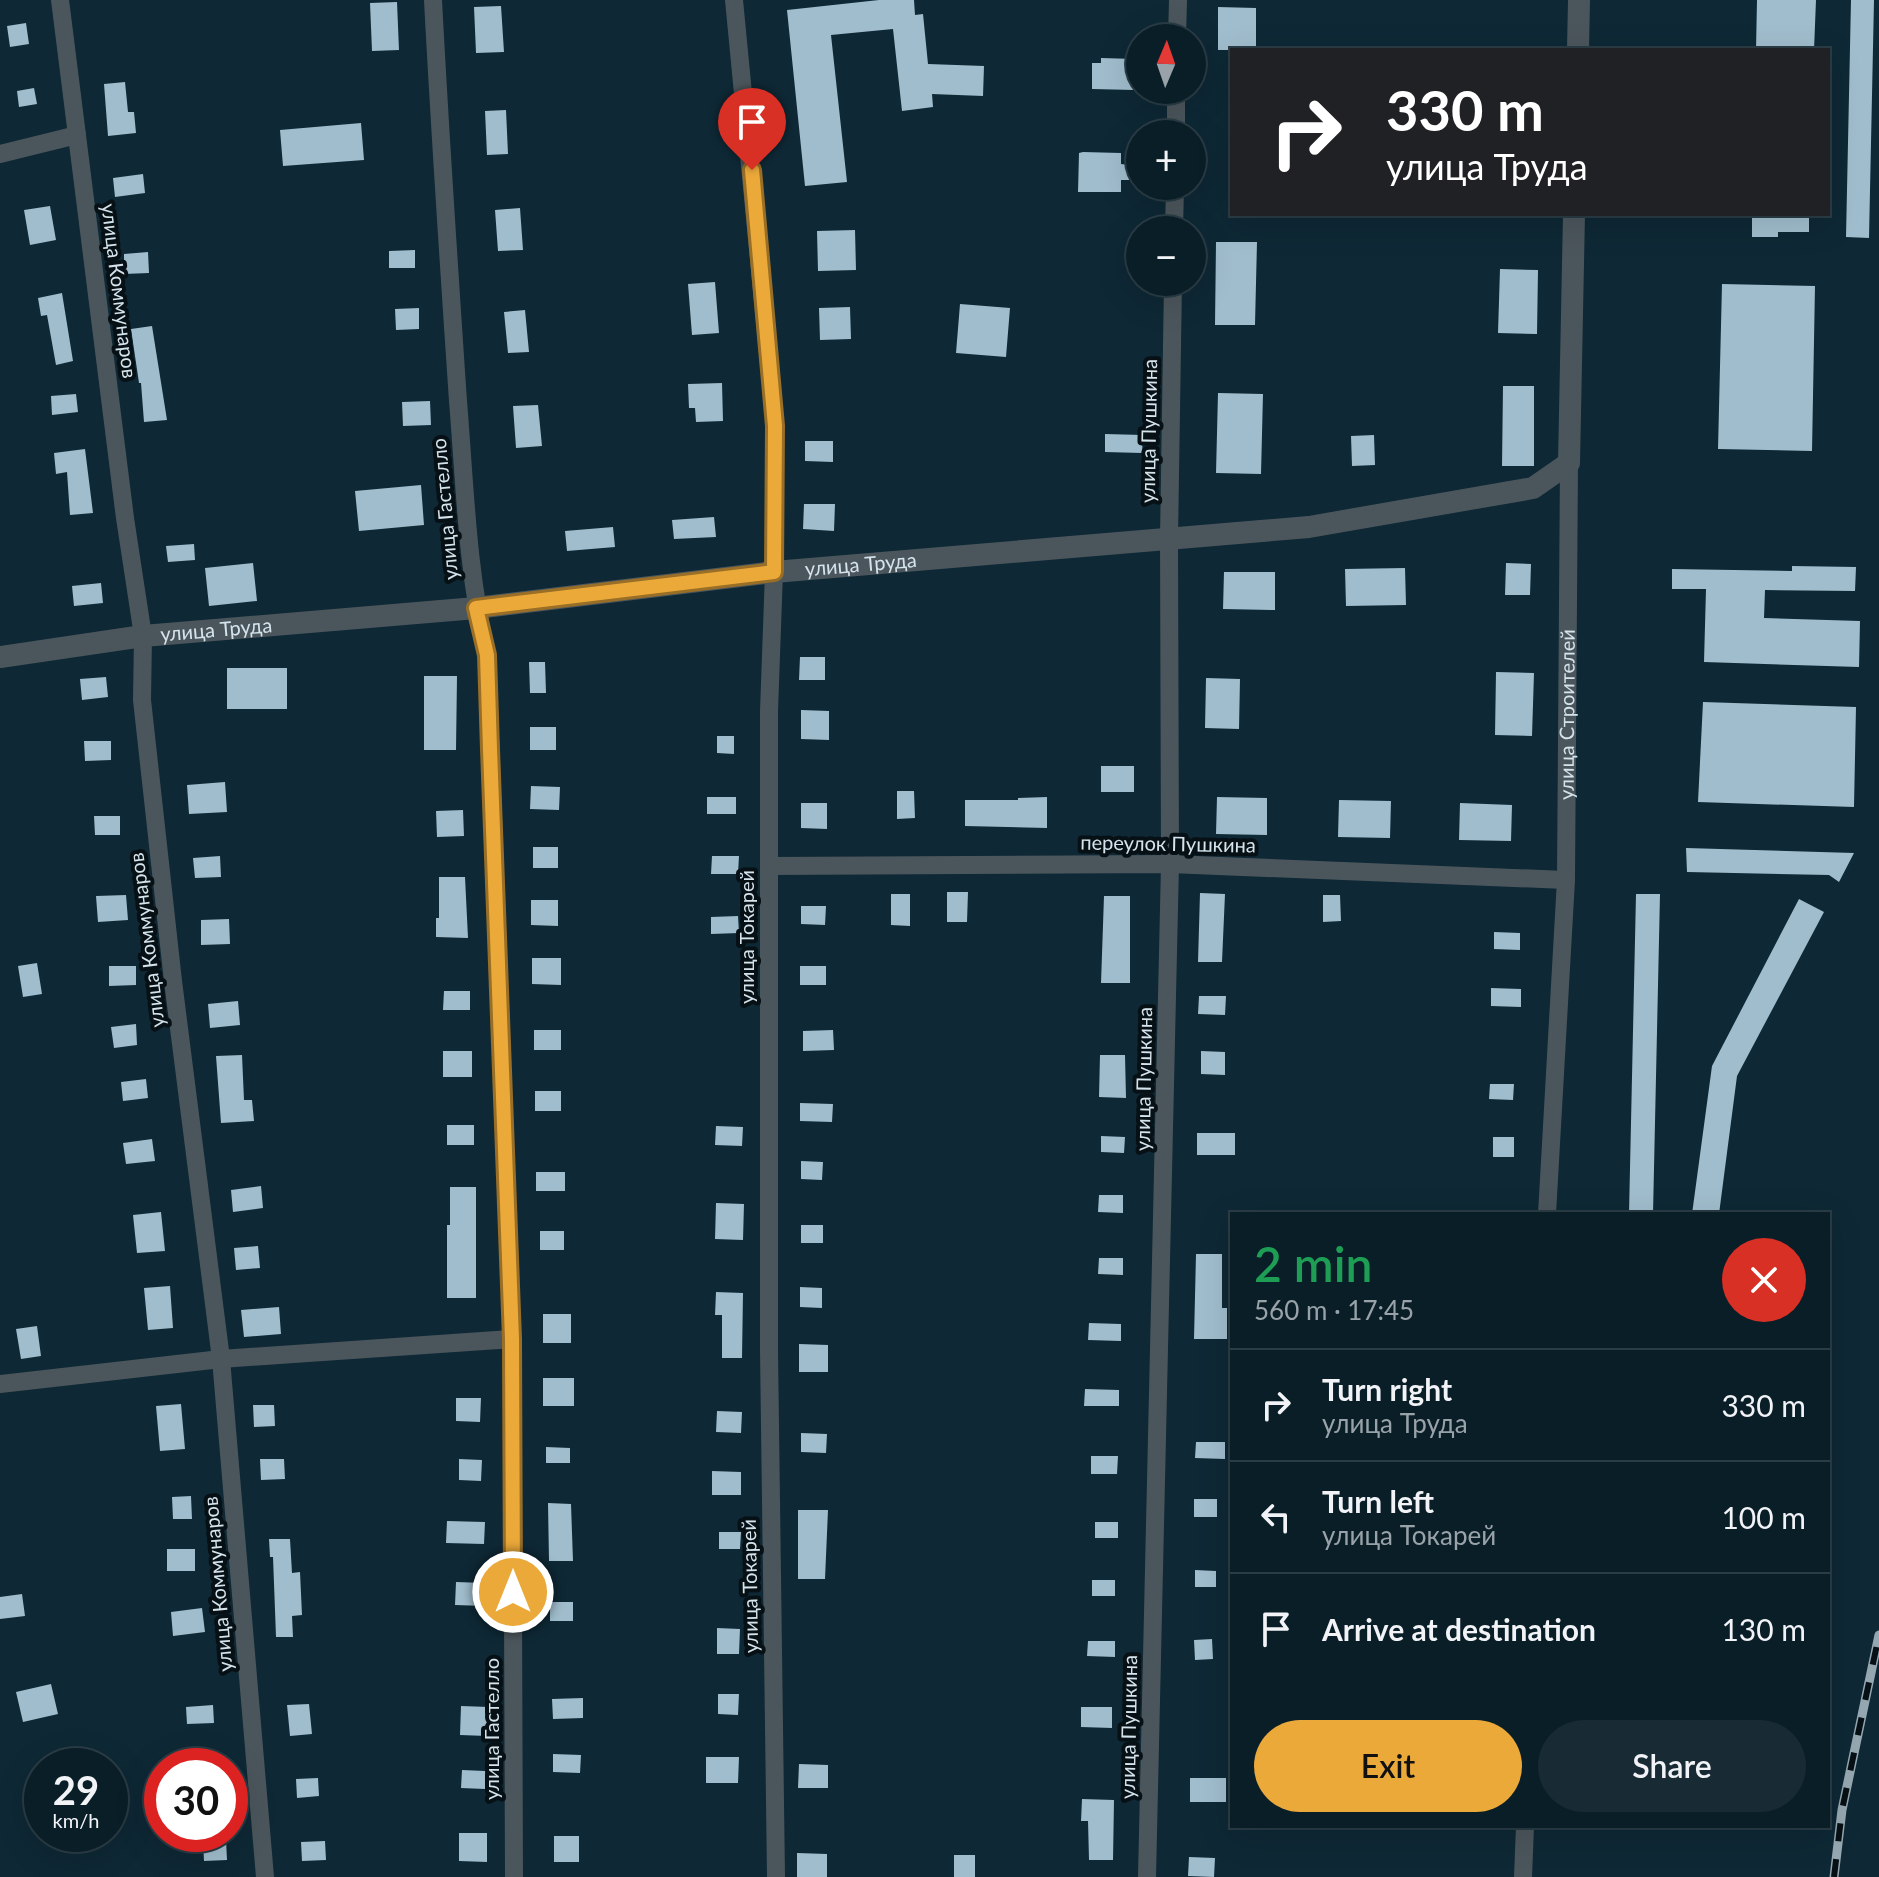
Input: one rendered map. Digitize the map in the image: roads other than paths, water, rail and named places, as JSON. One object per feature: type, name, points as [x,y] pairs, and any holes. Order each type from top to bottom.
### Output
[{"type":"street","name":"улица Коммунаров","points":[[60,0],[123,503],[143,636],[142,700],[173,981],[221,1359],[265,1877]]},
{"type":"street","name":"улица Гастелло","points":[[433,0],[448,256],[476,608],[487,655],[512,1339],[514,1877]]},
{"type":"street","name":"улица Токарей","points":[[734,0],[775,426],[769,711],[769,1351],[776,1877]]},
{"type":"street","points":[[1177,24],[1178,0]]},
{"type":"street","points":[[1578,48],[1579,0]]},
{"type":"street","points":[[0,154],[77,135]]},
{"type":"street","name":"улица Строителей","points":[[1547,1212],[1566,880],[1574,216]]},
{"type":"street","name":"улица Пушкина","points":[[1147,1877],[1170,864],[1169,539],[1173,296]]},
{"type":"street","name":"улица Труда","points":[[0,657],[143,636],[476,608],[774,572],[1309,527],[1533,488],[1569,463]]},
{"type":"street","name":"переулок Пушкина","points":[[769,866],[1170,864],[1566,880]]},
{"type":"street","points":[[0,1384],[221,1359],[512,1339]]},
{"type":"street","points":[[1523,1877],[1525,1828]]},
{"type":"railway","points":[[1834,1877],[1842,1810],[1879,1635]]}]
